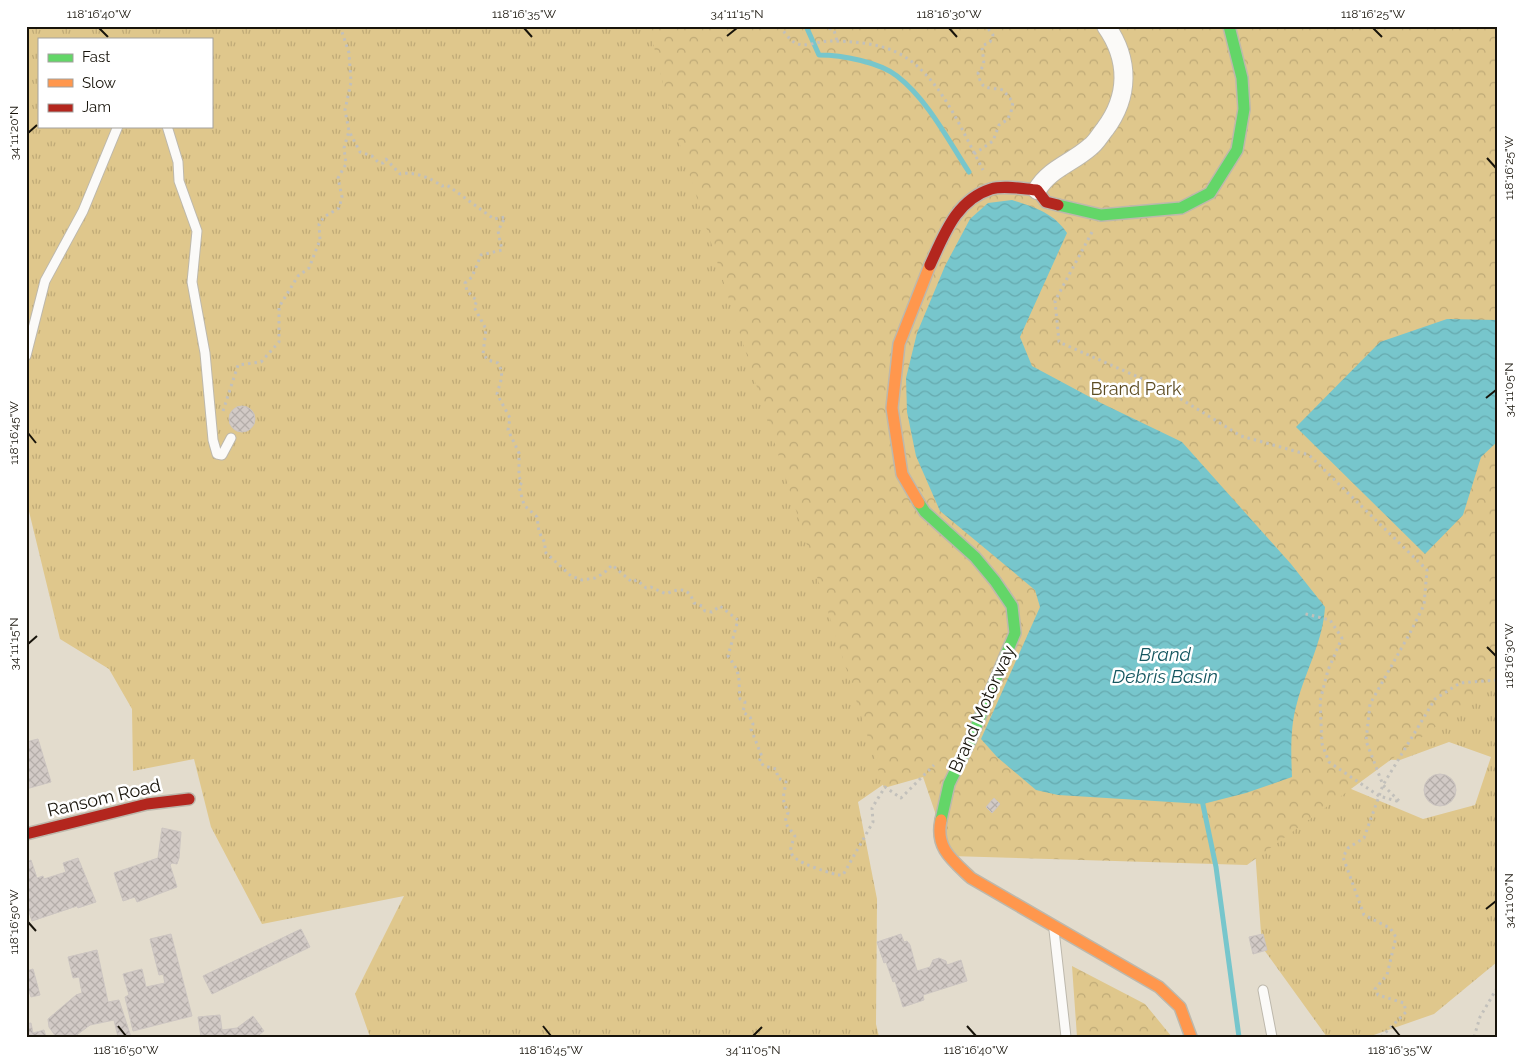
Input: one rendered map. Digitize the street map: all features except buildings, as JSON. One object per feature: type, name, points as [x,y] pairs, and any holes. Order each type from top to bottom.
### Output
[{"type":"street","points":[[1038,190],[1044,178],[1091,147],[1117,113],[1124,81],[1121,54],[1106,26]]},
{"type":"street","points":[[1038,190],[1046,202],[1101,215],[1181,208],[1210,194],[1237,150],[1244,109],[1242,78],[1229,26]]},
{"type":"street","points":[[992,188],[1038,190]]},
{"type":"street","name":"Brand Motorway","points":[[992,188],[976,196],[953,216],[925,277],[899,344],[892,408],[902,474],[925,512],[975,557],[995,581],[1012,606],[1015,633],[949,784],[938,835],[949,857],[971,878],[1054,928],[1159,987],[1180,1007],[1191,1037]]},
{"type":"street","name":"Ransom Road","points":[[26,834],[147,804],[189,799]]},
{"type":"lane","points":[[26,356],[45,281],[83,211],[117,128]]},
{"type":"lane","points":[[168,128],[178,162],[180,181],[197,231],[192,282],[205,353],[213,440],[218,454],[222,455],[225,452],[231,438]]},
{"type":"lane","points":[[1054,928],[1066,1037]]},
{"type":"lane","points":[[1263,990],[1272,1037]]},
{"type":"path","points":[[340,26],[349,53],[351,82],[345,110],[349,131],[360,152],[372,156],[379,163],[383,164],[386,159],[400,174],[408,172],[434,180],[442,186],[447,185],[494,219],[505,216],[498,231],[502,250],[482,255],[472,278],[465,283],[467,291],[477,301],[474,307],[486,330],[483,354],[488,360],[498,363],[502,370],[502,379],[497,394],[510,418],[508,430],[519,453],[519,477],[522,482],[519,487],[524,505],[537,517],[539,532],[545,543],[545,552],[571,576],[582,580],[604,573],[612,565],[632,582],[638,580],[646,588],[651,586],[666,594],[677,588],[686,590],[694,603],[702,606],[705,611],[712,612],[720,606],[736,617],[738,620],[728,656],[739,671],[738,693],[740,699],[745,702],[743,712],[750,717],[753,724],[751,729],[762,757],[759,761],[764,766],[776,769],[778,778],[786,782],[783,799],[788,813],[785,819],[786,825],[795,836],[790,849],[792,855],[800,863],[837,875],[843,875],[874,822],[872,808],[885,787],[902,798],[933,766],[945,761],[957,767]]},
{"type":"path","points":[[780,26],[795,43],[807,45],[828,41],[864,43],[896,52],[921,69],[949,105],[992,188]]},
{"type":"path","points":[[823,26],[834,30],[837,41]]},
{"type":"path","points":[[974,154],[993,141],[999,125],[1007,120],[1013,102],[1003,90],[984,88],[981,84],[978,73],[985,65],[986,59],[982,53],[982,46],[990,42],[993,35],[986,26]]},
{"type":"path","points":[[220,418],[238,365],[261,362],[279,342],[279,307],[298,276],[308,268],[320,240],[319,224],[324,218],[339,208],[342,197],[338,178],[346,164],[344,148],[349,131]]},
{"type":"path","points":[[1101,215],[1055,302],[1059,342],[1163,388],[1241,436],[1309,455],[1427,570],[1424,605],[1370,704],[1366,741],[1383,785],[1400,802],[1379,796],[1329,762],[1322,744],[1320,702],[1328,670],[1342,638],[1330,620],[1302,613]]},
{"type":"path","points":[[1381,1037],[1406,1012],[1404,1003],[1378,995],[1375,989],[1386,975],[1396,937],[1390,928],[1364,915],[1342,857],[1348,848],[1364,838],[1383,785],[1435,699],[1460,683],[1497,680]]},
{"type":"path","points":[[1474,1037],[1480,1017],[1497,988]]},
{"type":"green space","points":[[26,26],[1497,26],[1497,962],[1434,1014],[1368,1037],[1327,1037],[1262,947],[1253,822],[1332,781],[1423,819],[1475,805],[1491,757],[1449,742],[1400,760],[942,744],[858,802],[877,899],[876,1024],[879,1037],[370,1037],[355,994],[404,896],[262,924],[211,827],[194,759],[133,771],[132,709],[109,669],[60,639],[26,499]]},
{"type":"green space","name":"Brand Park","points":[[649,26],[1497,26],[1497,682],[1247,865],[950,856],[923,777],[884,788],[670,113]]},
{"type":"green space","points":[[1072,966],[1145,1004],[1172,1037],[1077,1037]]},
{"type":"water","name":"Brand Debris Basin","points":[[1012,200],[1036,208],[1050,216],[1067,233],[1020,337],[1032,366],[1101,403],[1182,442],[1291,564],[1325,607],[1318,644],[1301,691],[1293,721],[1292,777],[1246,793],[1203,804],[1058,795],[1036,790],[997,757],[981,739],[1040,607],[1035,590],[940,511],[916,456],[907,412],[906,378],[917,333],[945,266],[970,219],[988,203]]},
{"type":"water","points":[[1447,319],[1497,320],[1497,442],[1481,457],[1463,515],[1425,554],[1296,427],[1380,342]]},
{"type":"waterway","points":[[806,26],[819,55],[838,56],[870,63],[897,76],[928,108],[969,172]]},
{"type":"waterway","points":[[1202,800],[1216,867],[1239,1037]]},
{"type":"traffic: fast","points":[[1058,205],[1101,215],[1181,208],[1210,193],[1237,150],[1244,109],[1242,78],[1229,26]]},
{"type":"traffic: fast","points":[[919,503],[925,512],[975,557],[995,581],[1012,606],[1015,633],[970,741],[949,784],[941,820]]},
{"type":"traffic: slow","points":[[919,503],[902,474],[892,408],[899,344],[930,265]]},
{"type":"traffic: slow","points":[[941,820],[940,838],[943,846],[952,859],[971,878],[1159,987],[1180,1007],[1191,1037]]},
{"type":"traffic: jam","points":[[930,265],[953,220],[960,210],[979,194],[1001,187],[1037,190],[1046,202],[1058,205]]},
{"type":"traffic: jam","points":[[26,834],[147,804],[189,799]]}]
